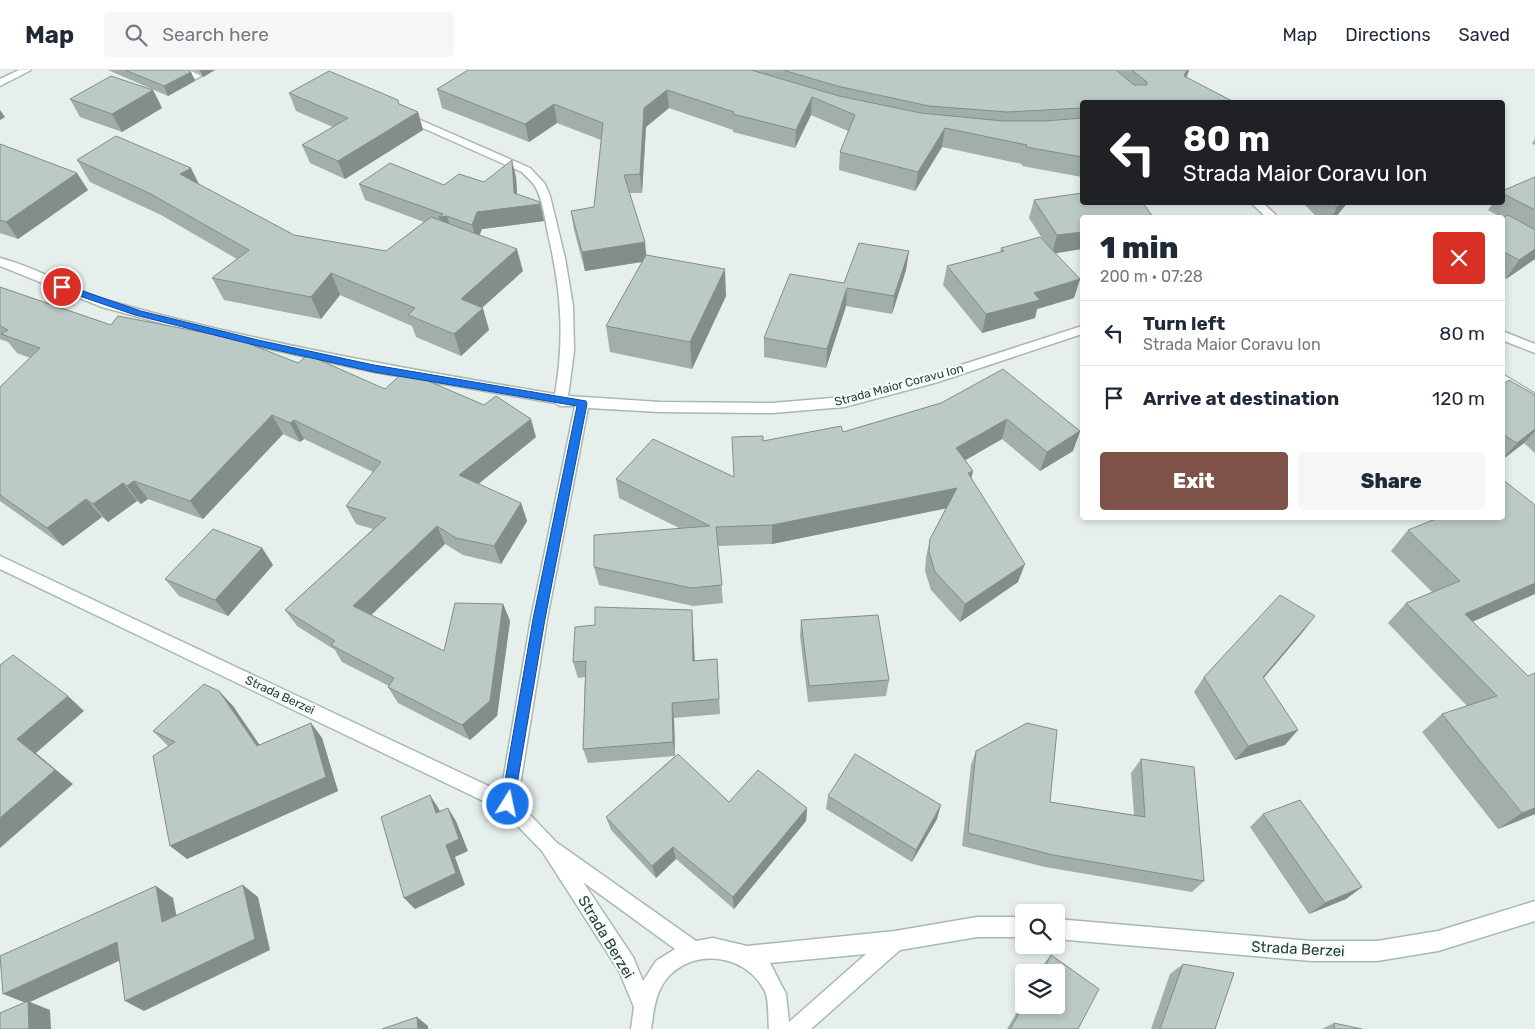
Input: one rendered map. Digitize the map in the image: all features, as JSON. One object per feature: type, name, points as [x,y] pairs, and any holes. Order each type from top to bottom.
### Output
[{"type":"street","points":[[0,83],[26,70]]},
{"type":"street","points":[[180,70],[196,76]]},
{"type":"street","points":[[409,118],[526,170],[540,184],[545,196],[562,276],[568,319],[568,357],[560,401]]},
{"type":"street","points":[[1259,205],[1270,215]]},
{"type":"street","name":"Strada Maior Coravu Ion","points":[[0,262],[106,304],[197,329],[374,368],[582,404],[772,408],[844,402],[933,379],[1080,331]]},
{"type":"street","points":[[1505,336],[1535,349]]},
{"type":"street","points":[[1505,380],[1535,400]]},
{"type":"street","points":[[508,804],[539,619],[582,404]]},
{"type":"street","name":"Strada Berzei","points":[[0,562],[508,804],[548,845],[692,950]]},
{"type":"street","name":"Strada Berzei","points":[[548,845],[626,964],[644,1006]]},
{"type":"street","name":"Strada Berzei","points":[[1065,930],[1312,951],[1377,951],[1438,941],[1535,911]]},
{"type":"street","points":[[747,956],[895,941],[977,927],[1015,926]]},
{"type":"street","points":[[796,1029],[895,941]]},
{"type":"street","points":[[641,1029],[644,1006],[649,989],[663,969],[677,958],[692,950],[709,947],[721,947],[747,956],[762,969],[778,998],[779,1029]]},
{"type":"building","points":[[125,70],[188,70],[191,72],[164,86]]},
{"type":"building","points":[[468,70],[751,70],[839,96],[921,113],[1003,121],[1045,121],[1080,118],[1080,157],[1026,147],[1027,145],[945,128],[918,172],[840,152],[855,115],[812,97],[796,130],[733,114],[734,112],[667,90],[644,108],[640,174],[624,175],[645,242],[582,252],[571,211],[594,207],[603,123],[554,104],[525,124],[437,89]]},
{"type":"building","points":[[783,70],[1116,70],[1134,85],[1147,85],[1147,82],[1132,70],[1187,70],[1184,76],[1230,100],[1080,100],[1080,108],[1007,112],[929,106],[837,86]]},
{"type":"building","points":[[329,71],[398,100],[399,104],[418,112],[338,161],[302,145],[348,118],[289,93]]},
{"type":"building","points":[[111,76],[153,90],[112,114],[70,99]]},
{"type":"building","points":[[116,136],[191,168],[180,174],[294,235],[386,251],[431,217],[517,249],[461,299],[483,308],[454,334],[408,315],[415,308],[331,273],[311,297],[212,278],[249,250],[149,193],[77,160]]},
{"type":"building","points":[[0,144],[77,173],[6,222],[0,220]]},
{"type":"building","points":[[512,160],[514,193],[540,202],[540,204],[477,212],[472,225],[447,216],[439,217],[443,214],[359,184],[390,163],[444,185],[459,174],[484,182]]},
{"type":"building","points":[[1535,177],[1535,210],[1505,195],[1505,190]]},
{"type":"building","points":[[1080,193],[1080,205],[1144,205],[1152,215],[1080,215],[1080,232],[1057,235],[1034,200]]},
{"type":"building","points":[[1508,215],[1535,230],[1535,249],[1519,260],[1505,253],[1505,216]]},
{"type":"building","points":[[1040,237],[1080,279],[1034,293],[1040,300],[986,314],[947,266],[1004,251],[1001,248]]},
{"type":"building","points":[[859,243],[909,251],[894,296],[847,288],[827,349],[764,338],[790,274],[844,283]]},
{"type":"building","points":[[646,255],[725,269],[690,342],[606,326]]},
{"type":"building","points":[[0,287],[111,325],[118,316],[237,339],[298,363],[308,355],[385,389],[405,371],[484,405],[496,396],[531,419],[459,475],[521,503],[494,546],[456,538],[437,526],[353,606],[444,651],[455,603],[503,604],[490,701],[462,725],[388,687],[394,678],[331,645],[335,641],[285,610],[386,518],[346,506],[381,462],[294,420],[290,423],[272,415],[190,501],[134,481],[127,486],[123,483],[93,504],[86,499],[47,528],[0,495],[0,387],[40,348],[1,334],[8,330],[0,326]]},
{"type":"building","points":[[1003,369],[1080,431],[1047,452],[1007,419],[956,448],[973,471],[968,473],[1025,564],[965,604],[935,572],[929,552],[930,539],[957,488],[772,525],[716,527],[722,585],[691,588],[594,567],[594,535],[710,526],[616,479],[653,439],[734,477],[732,437],[763,436],[763,441],[841,426],[843,432],[941,403]]},
{"type":"building","points":[[1509,380],[1535,395],[1535,429],[1517,443],[1505,436],[1505,383]]},
{"type":"building","points":[[1505,481],[1535,505],[1535,583],[1465,614],[1528,676],[1535,673],[1535,808],[1522,813],[1442,714],[1497,696],[1406,603],[1460,581],[1408,530],[1433,520],[1505,520]]},
{"type":"building","points":[[213,529],[262,548],[215,600],[165,579]]},
{"type":"building","points":[[1280,595],[1315,616],[1263,677],[1298,730],[1248,746],[1204,677]]},
{"type":"building","points":[[595,607],[692,610],[693,661],[717,659],[719,699],[672,703],[673,742],[583,749],[586,661],[573,662],[575,627],[595,625]]},
{"type":"building","points":[[878,615],[889,680],[809,686],[801,620]]},
{"type":"building","points":[[13,655],[68,696],[17,739],[55,770],[0,818],[0,665]]},
{"type":"building","points":[[204,684],[219,691],[257,746],[311,723],[326,777],[170,846],[153,756],[175,742],[153,731]]},
{"type":"building","points":[[1027,723],[1057,730],[1050,802],[1145,817],[1141,759],[1194,767],[1204,881],[1053,855],[968,833],[976,751]]},
{"type":"building","points":[[678,754],[729,802],[758,770],[807,808],[733,897],[673,847],[652,866],[606,817]]},
{"type":"building","points":[[855,754],[941,805],[916,850],[828,796]]},
{"type":"building","points":[[430,795],[436,813],[448,808],[459,839],[446,845],[456,873],[404,898],[381,817]]},
{"type":"building","points":[[1300,800],[1362,887],[1325,903],[1263,814]]},
{"type":"building","points":[[243,885],[255,939],[125,1001],[117,942],[3,994],[0,956],[156,886],[162,922]]},
{"type":"building","points":[[1051,955],[1064,964],[1046,964]]},
{"type":"building","points":[[1183,964],[1234,973],[1215,1029],[1160,1029]]},
{"type":"building","points":[[1065,965],[1099,989],[1078,1029],[1010,1029],[1019,1014],[1065,1014]]},
{"type":"building","points":[[28,1001],[29,1029],[0,1029],[0,1013]]},
{"type":"building","points":[[417,1017],[418,1029],[382,1029]]},
{"type":"building","points":[[1334,1023],[1362,1029],[1335,1029]]},
{"type":"route","points":[[62,287],[106,304],[197,329],[258,343],[374,368],[582,404],[539,619],[508,804]]}]
